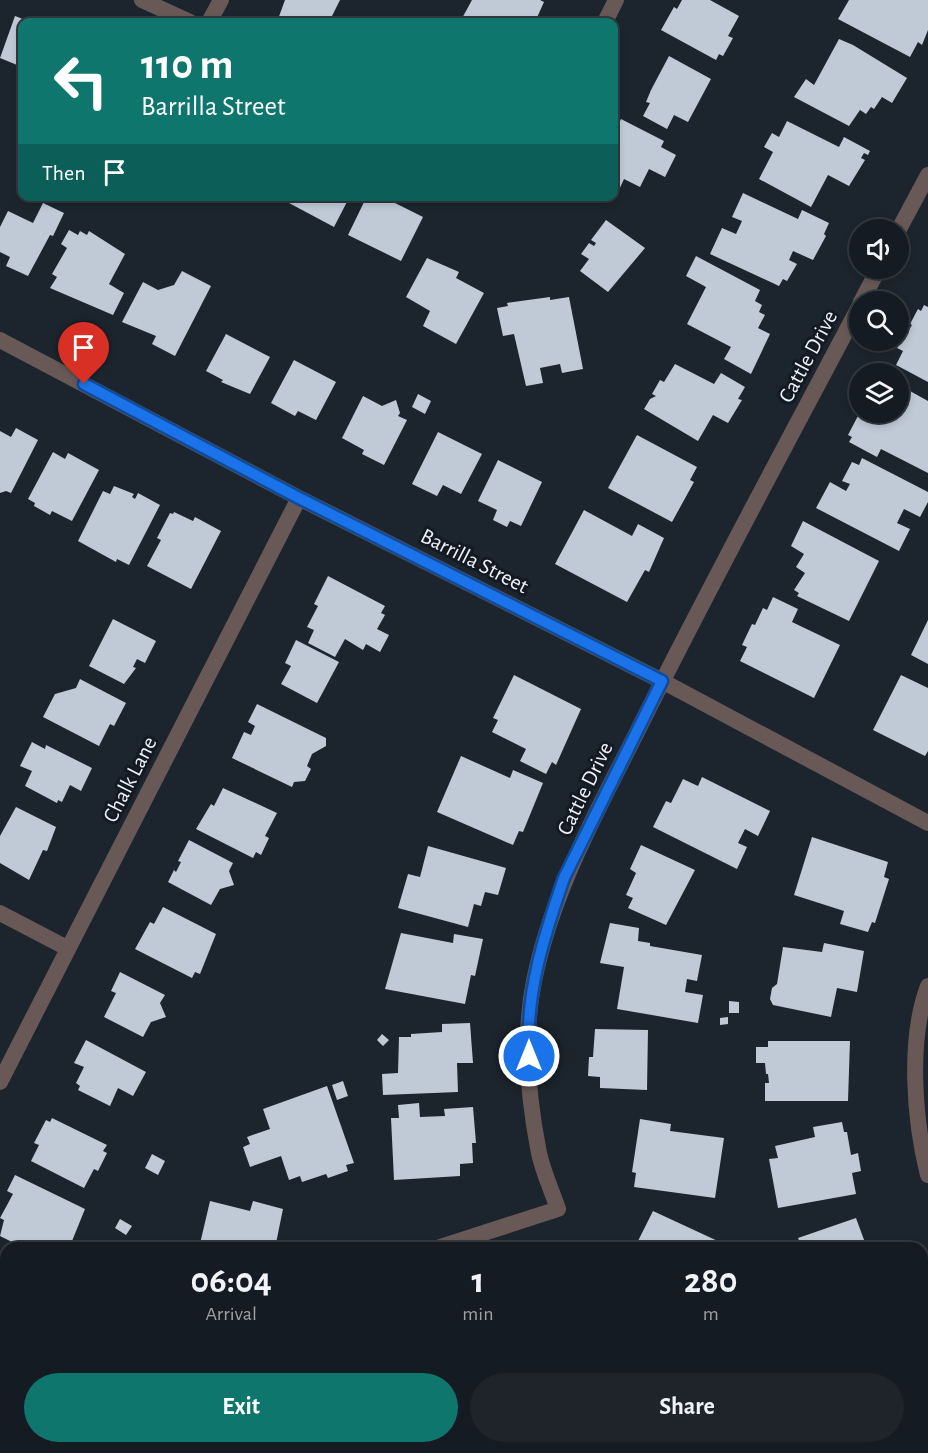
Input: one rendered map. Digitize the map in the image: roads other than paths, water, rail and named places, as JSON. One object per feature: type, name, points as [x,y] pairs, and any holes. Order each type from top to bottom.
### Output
[{"type":"street","points":[[142,0],[181,18]]},
{"type":"street","points":[[211,18],[221,0]]},
{"type":"street","points":[[607,18],[616,0]]},
{"type":"street","points":[[904,219],[928,175]]},
{"type":"street","name":"Cattle Drive","points":[[456,1242],[558,1209],[540,1155],[531,1094],[528,1037],[533,982],[547,927],[564,878],[662,681],[849,324]]},
{"type":"street","name":"Barrilla Street","points":[[0,340],[299,498],[662,681],[928,824]]},
{"type":"street","name":"Chalk Lane","points":[[0,1082],[299,498]]},
{"type":"street","points":[[0,913],[67,948]]},
{"type":"street","points":[[928,986],[921,1005],[916,1057],[918,1117],[928,1174]]}]
